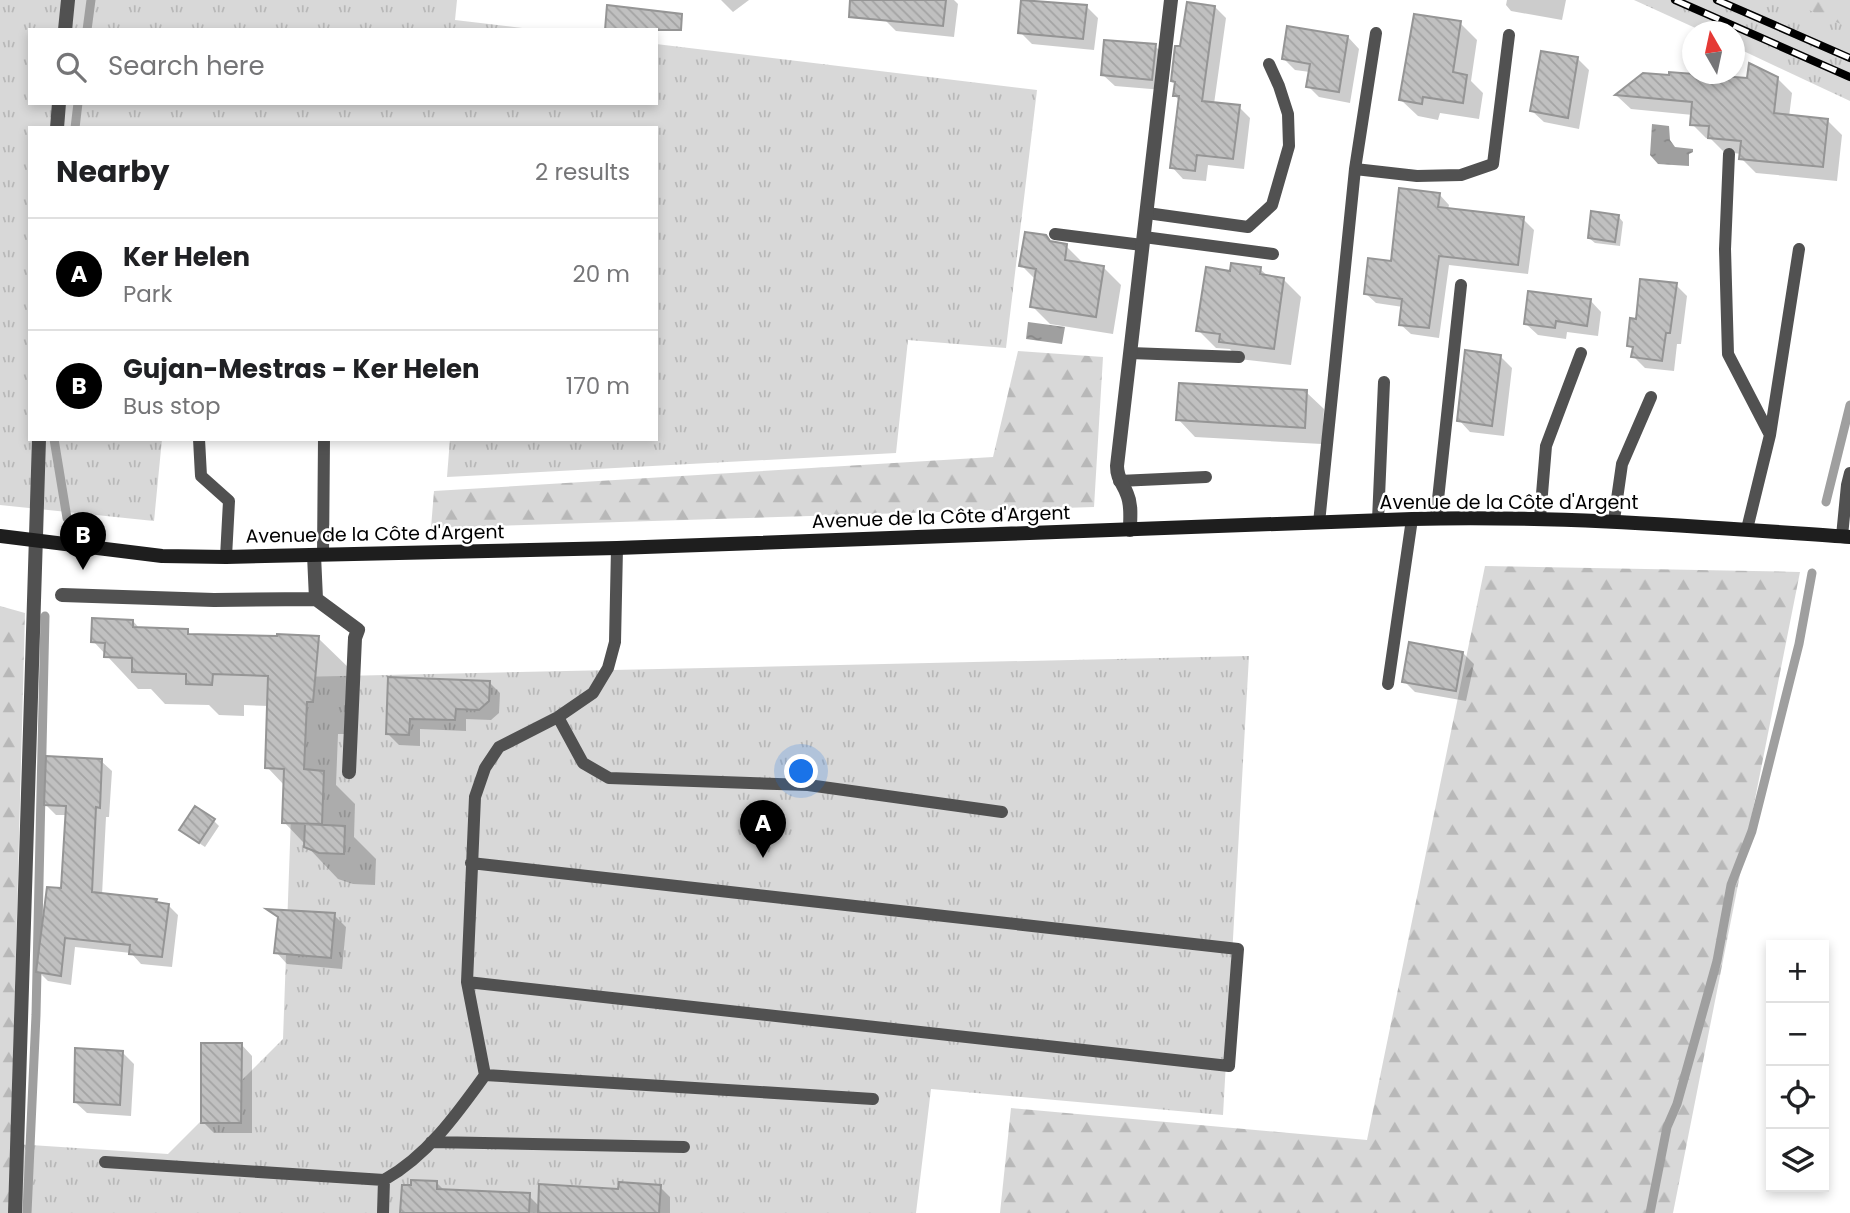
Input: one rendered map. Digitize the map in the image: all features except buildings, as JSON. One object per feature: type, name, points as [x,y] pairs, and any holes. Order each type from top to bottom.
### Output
[{"type":"main road","name":"Avenue de la Côte d'Argent","points":[[0,536],[162,556],[226,557],[617,548],[1412,519],[1614,520],[1846,536]]},
{"type":"street","points":[[65,28],[68,0]]},
{"type":"street","points":[[1130,530],[1130,507],[1127,493],[1119,481],[1117,466],[1171,0]]},
{"type":"street","points":[[57,126],[59,105]]},
{"type":"street","points":[[15,1213],[39,441]]},
{"type":"street","points":[[316,599],[318,555]]},
{"type":"street","points":[[62,595],[214,600],[316,599],[358,630],[355,638],[349,772]]},
{"type":"lane","points":[[1319,523],[1355,169],[1376,33]]},
{"type":"lane","points":[[1355,169],[1417,176],[1461,175],[1493,164],[1509,35]]},
{"type":"lane","points":[[1147,213],[1248,227],[1272,205],[1289,146],[1288,114],[1269,64]]},
{"type":"lane","points":[[1729,153],[1725,249],[1728,354],[1770,435]]},
{"type":"lane","points":[[1055,234],[1273,254]]},
{"type":"lane","points":[[1746,528],[1770,435],[1799,249]]},
{"type":"lane","points":[[1436,519],[1461,285]]},
{"type":"lane","points":[[1130,353],[1238,357]]},
{"type":"lane","points":[[1540,518],[1546,446],[1581,353]]},
{"type":"lane","points":[[1378,520],[1384,382]]},
{"type":"lane","points":[[1614,520],[1622,464],[1651,397]]},
{"type":"lane","points":[[199,441],[201,476],[229,501],[226,557]]},
{"type":"lane","points":[[318,555],[324,441]]},
{"type":"lane","points":[[1846,536],[1847,485],[1850,473]]},
{"type":"lane","points":[[1119,481],[1206,477]]},
{"type":"lane","points":[[1388,684],[1412,519]]},
{"type":"lane","points":[[105,1162],[384,1180],[406,1168],[460,1109],[485,1075],[467,982],[475,797],[485,768],[499,747],[558,717],[593,694],[608,668],[615,642],[617,548]]},
{"type":"lane","points":[[558,717],[583,763],[609,778],[808,785],[1002,812]]},
{"type":"lane","points":[[467,982],[1229,1066],[1238,949],[471,863]]},
{"type":"lane","points":[[485,1075],[873,1099]]},
{"type":"lane","points":[[431,1142],[684,1147]]},
{"type":"lane","points":[[383,1213],[384,1180]]},
{"type":"green space","points":[[0,0],[457,0],[455,20],[522,28],[28,28],[28,105],[658,105],[658,44],[1037,90],[1006,348],[908,340],[896,453],[447,477],[450,441],[658,441],[658,126],[28,126],[28,441],[162,441],[154,521],[0,505]]},
{"type":"green space","points":[[1634,0],[1850,0],[1850,101],[1745,52],[1745,21],[1682,22]]},
{"type":"green space","points":[[1786,0],[1850,0],[1850,28]]},
{"type":"green space","points":[[1018,351],[1103,357],[1094,507],[431,528],[434,491],[993,457]]},
{"type":"green space","points":[[1485,566],[1800,572],[1673,1213],[1000,1213],[1011,1108],[1367,1140]]},
{"type":"green space","points":[[0,606],[25,613],[9,1213],[0,1213]]},
{"type":"green space","points":[[1249,656],[1223,1115],[931,1089],[916,1213],[0,1213],[0,1143],[168,1154],[283,1039],[296,677]]},
{"type":"water","points":[[1652,124],[1669,126],[1670,140],[1675,147],[1693,149],[1689,154],[1689,166],[1658,164],[1650,155]]},
{"type":"water","points":[[1028,322],[1065,327],[1062,344],[1026,339]]},
{"type":"waterway","points":[[87,28],[91,0]]},
{"type":"waterway","points":[[75,126],[78,105]]},
{"type":"waterway","points":[[1826,502],[1850,405]]},
{"type":"waterway","points":[[54,441],[67,518]]},
{"type":"waterway","points":[[1650,1213],[1667,1127],[1677,1104],[1717,961],[1731,885],[1752,831],[1799,644],[1812,573]]},
{"type":"waterway","points":[[27,1213],[36,1015],[45,616]]},
{"type":"railway","points":[[1675,0],[1850,77]]},
{"type":"railway","points":[[1717,0],[1850,58]]},
{"type":"place","name":"Gujan-Mestras - Ker Helen","points":[[83,570]]},
{"type":"place","name":"Ker Helen","points":[[763,858]]}]
